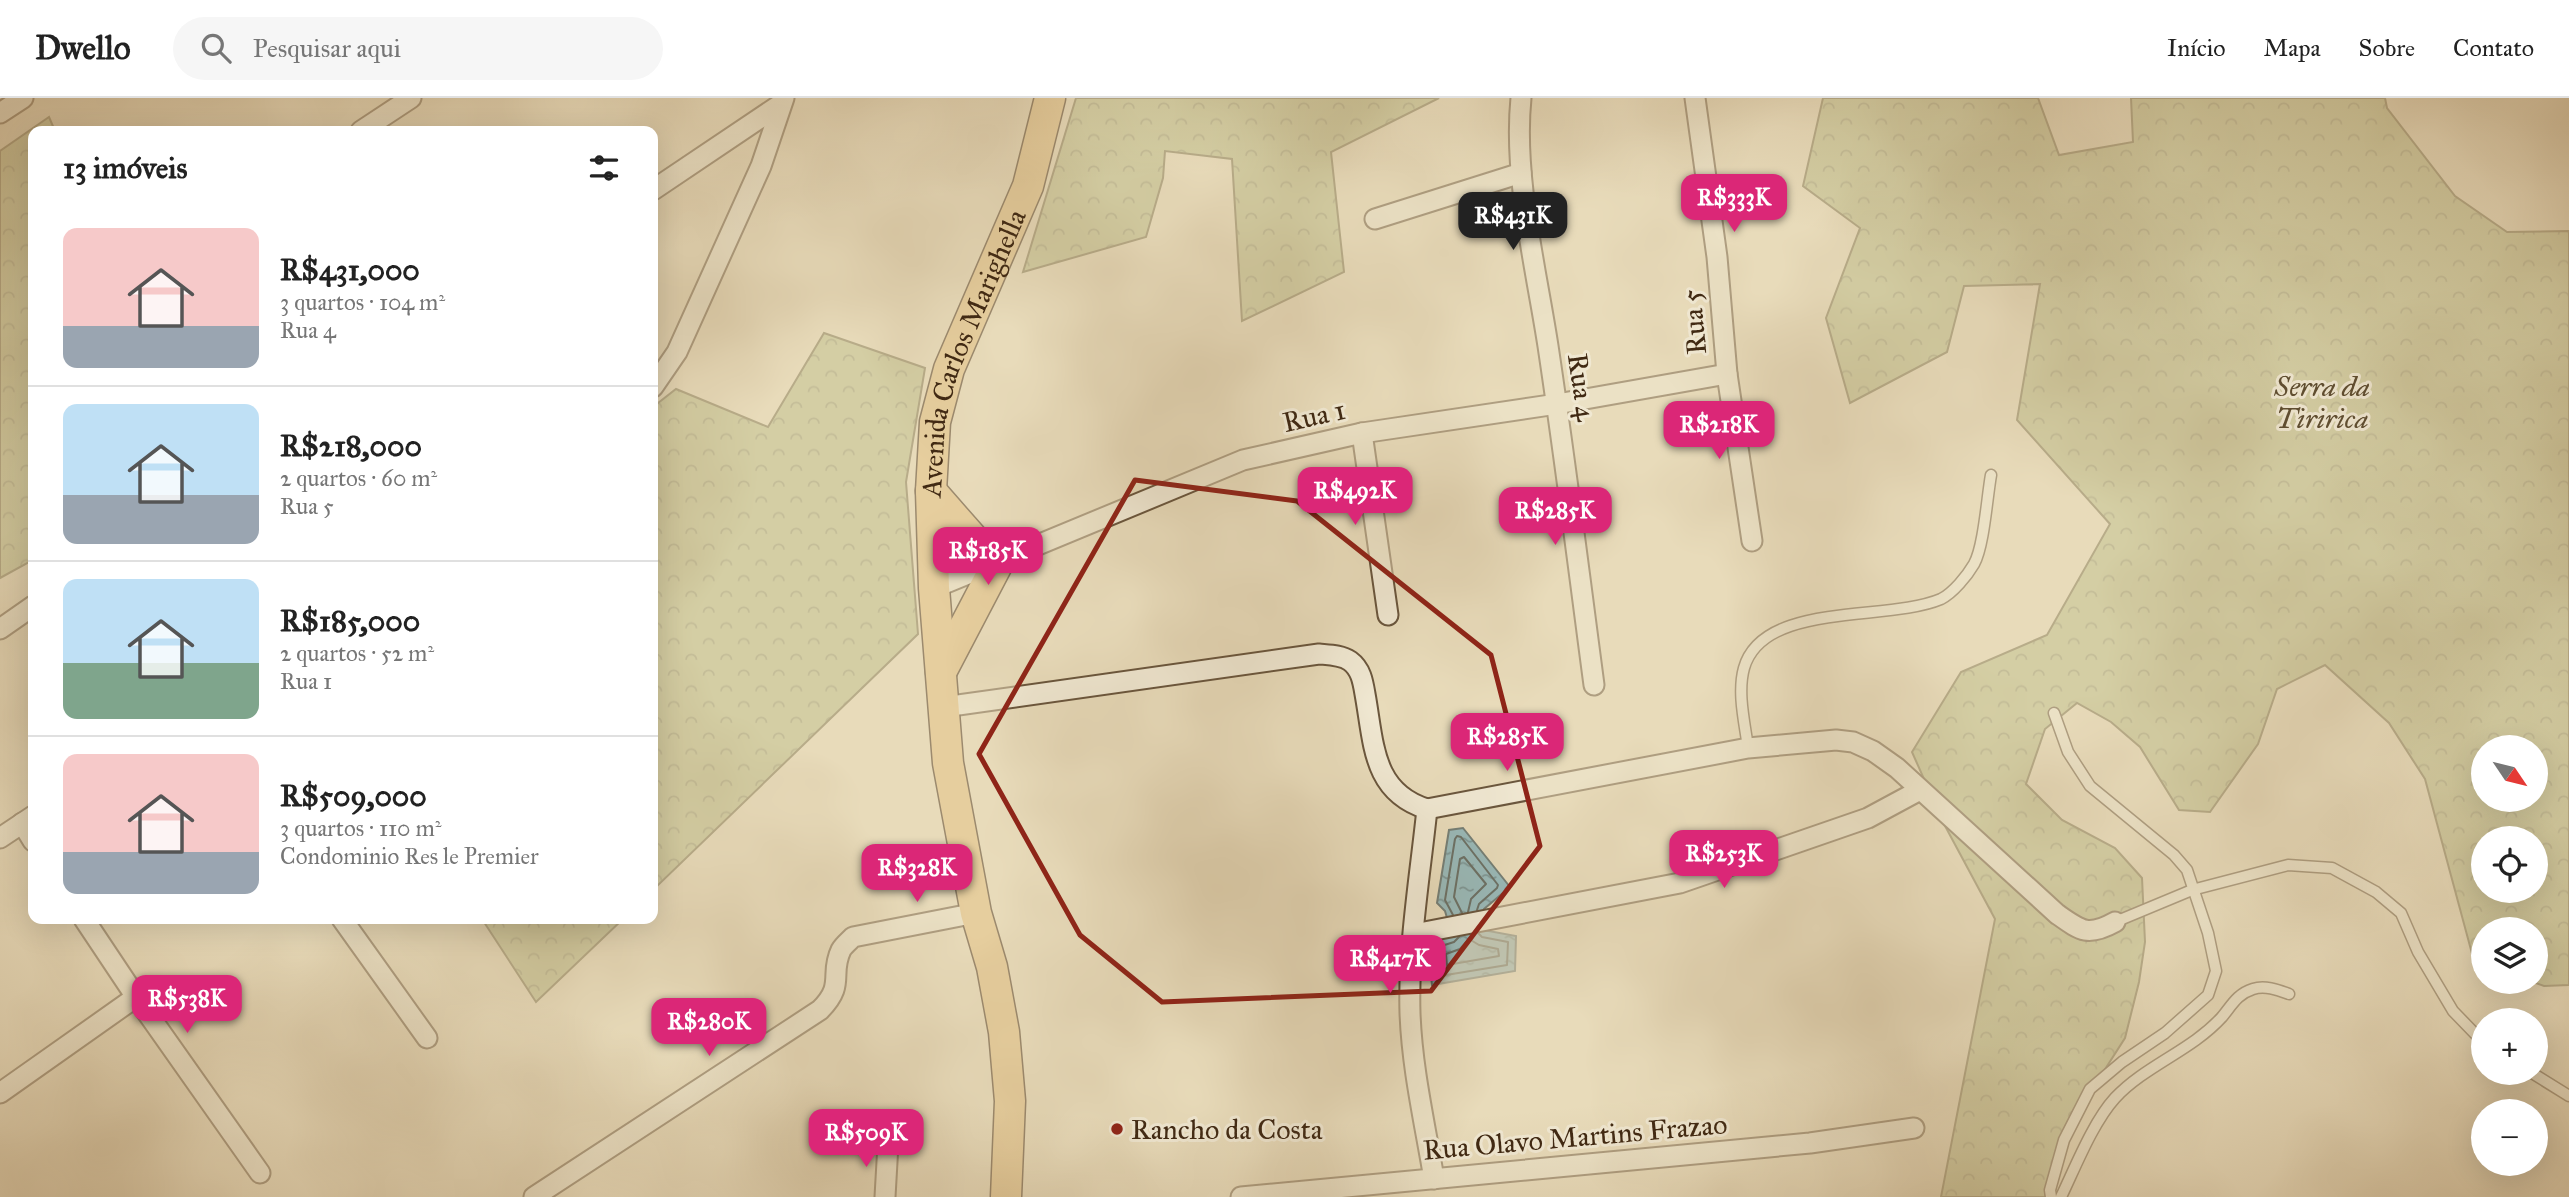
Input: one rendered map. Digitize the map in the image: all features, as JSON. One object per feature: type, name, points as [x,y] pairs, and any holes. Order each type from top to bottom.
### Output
[{"type":"main road","name":"Avenida Carlos Marighella","points":[[1006,1197],[1010,1101],[1004,1032],[992,967],[976,913],[948,763],[934,588],[931,491],[935,422],[949,369],[1028,186],[1050,98]]},
{"type":"main road","points":[[931,491],[974,540],[999,561],[941,672]]},
{"type":"street","points":[[0,113],[23,98]]},
{"type":"street","points":[[369,126],[411,98]]},
{"type":"street","name":"Rua 4","points":[[1521,98],[1518,130],[1521,173],[1557,404],[1594,685]]},
{"type":"street","name":"Rua 5","points":[[1695,98],[1717,257],[1727,374],[1752,541]]},
{"type":"street","points":[[658,187],[782,101]]},
{"type":"street","points":[[658,380],[677,352],[761,166],[782,101]]},
{"type":"street","points":[[1375,219],[1521,173]]},
{"type":"street","name":"Rua 1","points":[[934,588],[1243,460],[1362,433],[1557,404],[1727,374]]},
{"type":"street","points":[[1362,433],[1388,615]]},
{"type":"street","points":[[0,629],[28,609]]},
{"type":"street","points":[[944,707],[1319,654],[1339,656],[1352,662],[1362,677],[1378,766],[1392,788],[1408,803],[1427,809],[1748,748],[1836,740],[1853,742],[1873,751],[1897,768],[2057,914],[2076,928],[2097,932],[2115,922]]},
{"type":"street","points":[[1414,934],[1680,883],[1868,818],[1920,790]]},
{"type":"street","points":[[1427,809],[1414,934],[1410,1012],[1434,1179]]},
{"type":"street","points":[[0,838],[28,820]]},
{"type":"street","points":[[534,1197],[820,1010],[830,1000],[836,986],[841,949],[853,937],[976,913]]},
{"type":"street","points":[[88,924],[136,997],[260,1173]]},
{"type":"street","points":[[346,924],[427,1038]]},
{"type":"street","points":[[0,1093],[136,997]]},
{"type":"street","name":"Rua Olavo Martins Frazao","points":[[1241,1197],[1810,1143],[1914,1128]]},
{"type":"street","points":[[885,1197],[888,1144]]},
{"type":"lane","points":[[1748,748],[1741,692],[1743,669],[1753,648],[1771,633],[1796,623],[1909,608],[1943,598],[1961,582],[1975,563],[1991,475]]},
{"type":"lane","points":[[2051,1197],[2050,1190],[2064,1140],[2090,1090],[2208,995],[2216,971],[2208,933],[2187,870],[2174,855],[2090,786],[2068,752],[2054,713]]},
{"type":"lane","points":[[2115,922],[2192,890],[2288,865],[2332,867],[2376,892],[2401,913],[2418,952],[2453,1011],[2471,1030]]},
{"type":"lane","points":[[2061,1197],[2090,1138],[2122,1092],[2146,1071],[2196,1041],[2235,999],[2255,988],[2270,988],[2290,994]]},
{"type":"lane","points":[[2548,1083],[2569,1096]]},
{"type":"highlighted area","points":[[1135,480],[1297,501],[1491,655],[1540,846],[1431,991],[1162,1002],[1080,935],[979,754]]},
{"type":"green space","points":[[1076,98],[1439,98],[1331,152],[1344,272],[1242,321],[1232,159],[1165,151],[1163,178],[1146,237],[1023,272]]},
{"type":"green space","name":"Serra da Tiririca","points":[[1823,98],[2038,98],[2059,155],[2133,142],[2131,98],[2385,98],[2387,108],[2455,196],[2507,232],[2569,231],[2569,985],[2548,986],[2548,917],[2471,917],[2471,950],[2425,779],[2389,723],[2325,665],[2277,689],[2258,744],[2210,812],[2179,810],[2140,747],[2111,722],[2077,703],[2045,729],[2026,784],[2062,820],[2115,848],[2142,878],[2145,942],[2139,982],[2125,1038],[2086,1099],[2046,1197],[1941,1197],[1995,919],[1944,824],[1912,752],[1961,672],[2047,635],[2110,524],[2017,420],[2040,284],[1964,286],[1947,352],[1850,403],[1826,318],[1860,228],[1803,186]]},
{"type":"green space","points":[[49,117],[53,126],[36,126]]},
{"type":"green space","points":[[28,132],[28,563],[0,578],[0,151]]},
{"type":"green space","points":[[824,333],[925,368],[906,482],[918,634],[658,885],[658,403],[676,389],[768,427]]},
{"type":"green space","points":[[485,924],[618,924],[536,1002]]},
{"type":"water","points":[[1463,828],[1510,887],[1484,909],[1483,930],[1516,936],[1515,971],[1432,985],[1427,942],[1452,935],[1445,911],[1437,903],[1449,830]]},
{"type":"place","name":"Rancho da Costa","points":[[1117,1129]]}]
